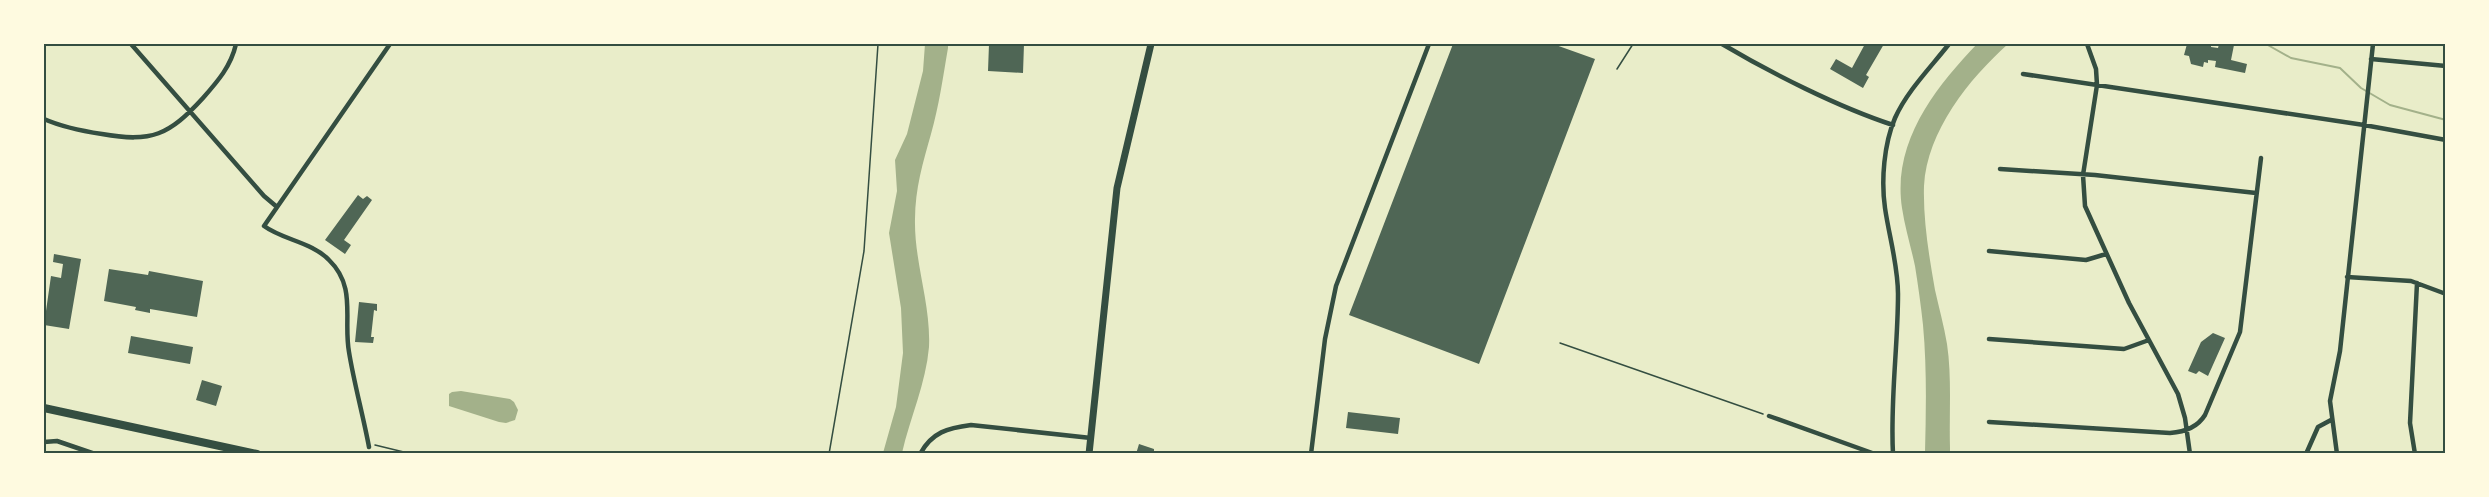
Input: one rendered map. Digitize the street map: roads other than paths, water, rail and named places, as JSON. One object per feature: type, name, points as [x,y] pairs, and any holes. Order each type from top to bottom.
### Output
[{"type":"main road","points":[[1089,453],[1117,188],[1151,44]]},
{"type":"main road","points":[[44,408],[257,453]]},
{"type":"street","points":[[131,44],[277,207]]},
{"type":"street","points":[[44,119],[75,129],[137,138],[165,131],[190,112],[224,73],[236,44]]},
{"type":"street","points":[[369,447],[349,352],[349,305],[346,290],[334,265],[325,256],[264,226],[390,44]]},
{"type":"street","points":[[1311,453],[1325,339],[1334,294],[1429,44]]},
{"type":"street","points":[[1722,44],[1836,101],[1893,125]]},
{"type":"street","points":[[1893,453],[1891,424],[1898,292],[1884,206],[1883,181],[1893,125],[1903,105],[1949,44]]},
{"type":"street","points":[[2087,44],[2096,69],[2097,85],[2083,175],[2085,206],[2106,254],[2176,388],[2187,430],[2190,453]]},
{"type":"street","points":[[2337,453],[2331,420],[2331,393],[2338,360],[2373,44]]},
{"type":"street","points":[[2371,59],[2445,66]]},
{"type":"street","points":[[2023,74],[2364,124],[2445,140]]},
{"type":"street","points":[[1989,422],[2170,433],[2187,430],[2199,423],[2205,415],[2239,336],[2261,158]]},
{"type":"street","points":[[2000,168],[2256,193]]},
{"type":"street","points":[[1989,251],[2086,260],[2106,254]]},
{"type":"street","points":[[2347,277],[2417,283],[2445,294]]},
{"type":"street","points":[[2415,453],[2410,423],[2417,283]]},
{"type":"street","points":[[1989,339],[2124,349],[2149,340]]},
{"type":"street","points":[[1769,416],[1875,453]]},
{"type":"street","points":[[2307,453],[2318,427],[2331,420]]},
{"type":"street","points":[[920,453],[926,442],[938,432],[971,425],[1091,438]]},
{"type":"street","points":[[44,441],[57,441],[95,453]]},
{"type":"waterway","points":[[2266,44],[2291,58],[2340,68],[2361,88],[2390,105],[2446,120]]}]
